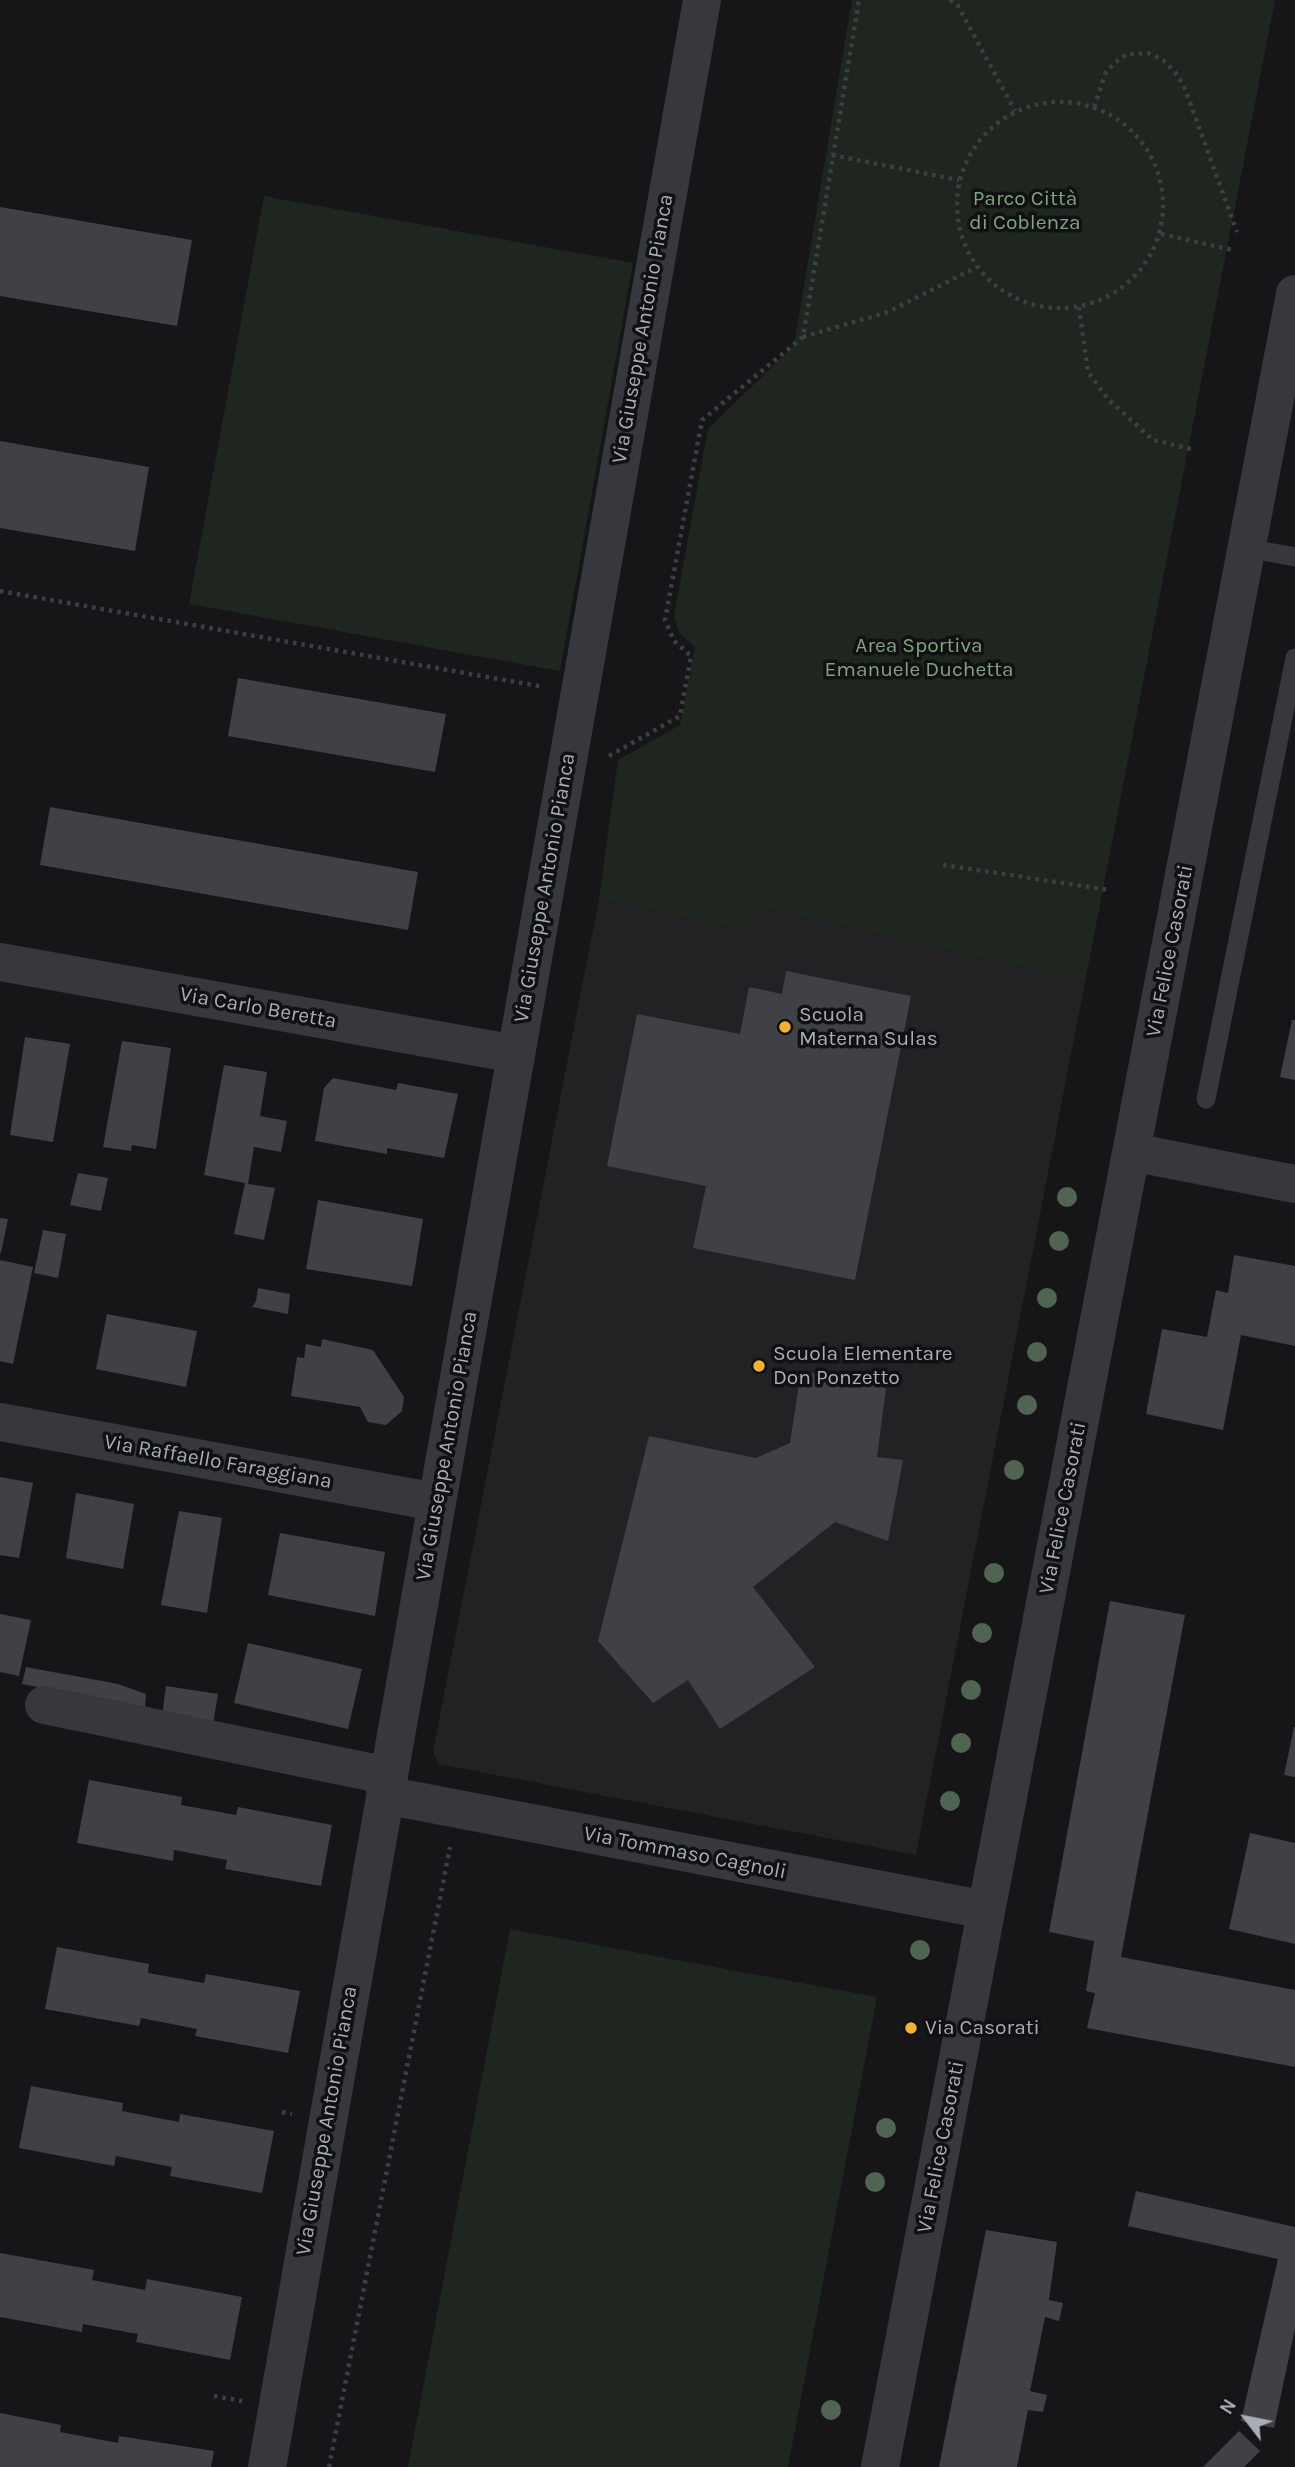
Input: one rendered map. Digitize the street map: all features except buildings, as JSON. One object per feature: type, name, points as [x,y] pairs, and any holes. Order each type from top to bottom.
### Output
[{"type":"street","name":"Via Giuseppe Antonio Pianca","points":[[267,2467],[702,0]]},
{"type":"street","name":"Via Felice Casorati","points":[[880,2467],[1247,548],[1287,374],[1295,294]]},
{"type":"street","name":"Via Carlo Beretta","points":[[0,962],[516,1054]]},
{"type":"street","points":[[1132,1152],[1295,1184]]},
{"type":"street","name":"Via Raffaello Faraggiana","points":[[0,1422],[436,1502]]},
{"type":"street","points":[[44,1705],[387,1785]]},
{"type":"street","name":"Via Tommaso Cagnoli","points":[[387,1785],[457,1809],[986,1910]]},
{"type":"lane","points":[[1247,548],[1295,557]]},
{"type":"lane","points":[[1206,1099],[1295,658]]},
{"type":"path","points":[[803,337],[859,0]]},
{"type":"path","points":[[950,0],[958,6],[1015,111]]},
{"type":"path","points":[[1094,107],[1106,72],[1119,59],[1128,54],[1149,53],[1163,60],[1184,86],[1237,232]]},
{"type":"path","points":[[1045,102],[1075,102],[1094,107],[1104,110],[1130,127],[1149,150],[1161,176],[1164,205],[1160,234],[1149,260],[1130,282],[1106,298],[1079,307],[1050,308],[1022,302],[997,287],[977,267],[963,240],[956,210],[959,180],[971,152],[990,128],[1015,111],[1045,102]]},
{"type":"path","points":[[832,155],[959,180]]},
{"type":"path","points":[[1160,234],[1233,250]]},
{"type":"path","points":[[607,766],[609,754],[680,716],[691,656],[674,641],[665,620],[702,420],[803,337],[888,313],[977,267]]},
{"type":"path","points":[[1079,307],[1088,372],[1108,399],[1153,440],[1195,450]]},
{"type":"path","points":[[0,592],[579,693]]},
{"type":"path","points":[[943,865],[1110,890]]},
{"type":"path","points":[[329,2467],[457,1809]]},
{"type":"shaded area","name":"Scuola Elementare Don Ponzetto","points":[[599,899],[752,933],[757,907],[1085,982],[916,1855],[438,1764],[433,1751]]},
{"type":"green space","points":[[852,0],[1275,0],[1085,982],[757,907],[752,933],[599,899],[618,760],[680,725],[695,647],[679,633],[674,616],[708,429],[794,345]]},
{"type":"green space","points":[[264,196],[633,263],[560,671],[189,604]]},
{"type":"green space","points":[[510,1929],[877,1997],[788,2467],[408,2467]]},
{"type":"place","name":"Scuola Materna Sulas","points":[[785,1027]]},
{"type":"place","name":"Scuola Elementare Don Ponzetto","points":[[759,1366]]},
{"type":"place","name":"Via Casorati","points":[[911,2028]]},
{"type":"park label","name":"Parco Città di Coblenza","points":[[1025,211]]},
{"type":"park label","name":"Area Sportiva Emanuele Duchetta","points":[[919,658]]}]
